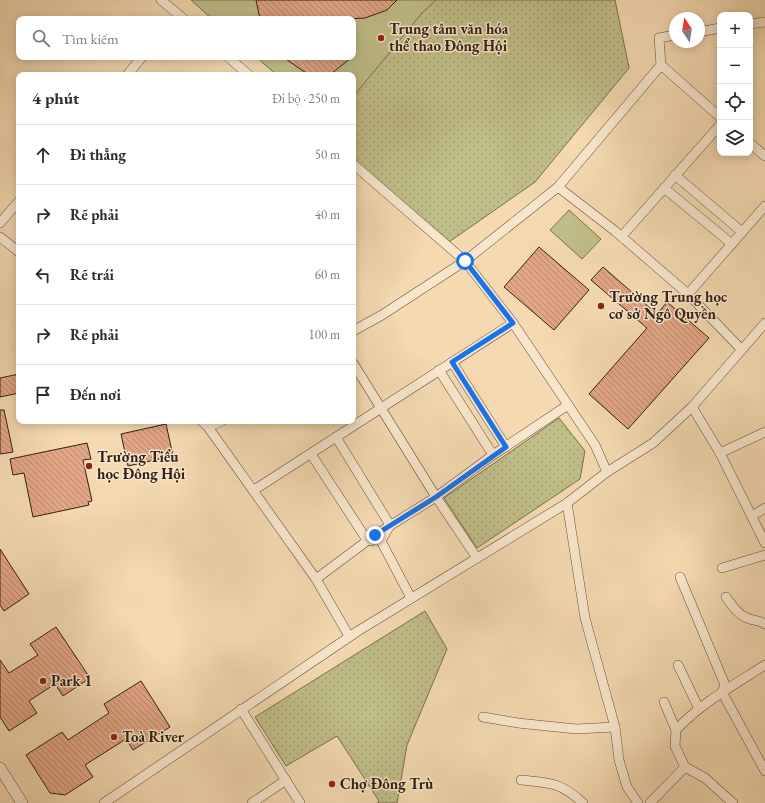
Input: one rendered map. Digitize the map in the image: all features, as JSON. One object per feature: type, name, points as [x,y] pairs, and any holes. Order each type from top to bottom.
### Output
[{"type":"street","points":[[161,0],[177,16]]},
{"type":"street","points":[[753,24],[765,22]]},
{"type":"street","points":[[705,31],[717,29]]},
{"type":"street","points":[[356,329],[382,315],[465,261],[558,186],[661,65],[659,38],[669,36]]},
{"type":"street","points":[[130,72],[140,60]]},
{"type":"street","points":[[232,60],[246,72]]},
{"type":"street","points":[[661,65],[717,113]]},
{"type":"street","points":[[622,236],[717,128]]},
{"type":"street","points":[[753,146],[765,156]]},
{"type":"street","points":[[356,167],[465,261],[513,323],[595,444],[606,472]]},
{"type":"street","points":[[675,175],[742,232]]},
{"type":"street","points":[[558,186],[622,236],[688,294],[742,350]]},
{"type":"street","points":[[664,188],[732,244]]},
{"type":"street","points":[[0,223],[16,204]]},
{"type":"street","points":[[688,294],[765,206]]},
{"type":"street","points":[[0,236],[16,249]]},
{"type":"street","points":[[254,490],[513,323]]},
{"type":"street","points":[[104,803],[349,636],[567,503],[606,472],[653,443],[692,407],[765,323]]},
{"type":"street","points":[[452,362],[506,447]]},
{"type":"street","points":[[356,368],[436,497],[477,558]]},
{"type":"street","points":[[439,370],[493,455]]},
{"type":"street","points":[[316,579],[366,540],[436,497],[493,455],[568,405]]},
{"type":"street","points":[[692,407],[720,453],[765,543]]},
{"type":"street","points":[[205,424],[254,490],[316,579],[349,636]]},
{"type":"street","points":[[720,453],[765,432]]},
{"type":"street","points":[[336,437],[390,525]]},
{"type":"street","points":[[311,454],[366,540]]},
{"type":"street","points":[[567,503],[585,618],[615,727],[619,760],[628,787],[638,803]]},
{"type":"street","points":[[752,516],[765,508]]},
{"type":"street","points":[[381,541],[390,525]]},
{"type":"street","points":[[366,540],[381,541]]},
{"type":"street","points":[[381,541],[411,598]]},
{"type":"street","points":[[722,568],[765,554]]},
{"type":"street","points":[[680,577],[725,685],[722,692]]},
{"type":"street","points":[[726,597],[740,614],[765,624]]},
{"type":"street","points":[[678,665],[699,709]]},
{"type":"street","points":[[676,730],[687,718],[722,692],[765,665]]},
{"type":"street","points":[[722,692],[765,771]]},
{"type":"street","points":[[664,702],[676,730],[675,746],[685,767],[705,778],[733,803]]},
{"type":"street","points":[[241,709],[300,803]]},
{"type":"street","points":[[483,717],[518,723],[576,729],[615,727]]},
{"type":"street","points":[[650,803],[685,767]]},
{"type":"street","points":[[0,768],[22,803]]},
{"type":"street","points":[[252,803],[286,780]]},
{"type":"street","points":[[521,780],[554,784],[571,792],[583,803]]},
{"type":"shaded area","name":"Trung tâm văn hóa thể thao Đông Hội","points":[[191,0],[441,0],[356,99],[356,72],[274,72],[260,60],[356,60],[356,16],[209,16]]},
{"type":"shaded area","points":[[436,0],[615,0],[629,68],[535,182],[446,244],[356,167],[356,93],[422,13]]},
{"type":"shaded area","points":[[569,210],[601,239],[582,259],[550,230]]},
{"type":"shaded area","points":[[559,418],[585,451],[580,479],[477,548],[444,498]]},
{"type":"shaded area","points":[[425,611],[447,649],[407,745],[397,803],[377,803],[379,801],[337,736],[286,766],[255,717]]},
{"type":"building","name":"Trung tâm văn hóa thể thao Đông Hội","points":[[256,0],[397,0],[387,10],[365,18],[356,19],[356,16],[259,16]]},
{"type":"building","name":"Trung tâm văn hóa thể thao Đông Hội","points":[[287,60],[348,60],[333,72],[305,72]]},
{"type":"building","points":[[539,247],[589,290],[554,330],[504,287]]},
{"type":"building","points":[[603,267],[657,314],[667,302],[709,338],[628,429],[589,394],[647,328],[591,280]]},
{"type":"building","points":[[16,375],[16,394],[0,397],[0,378]]},
{"type":"building","points":[[0,410],[4,410],[13,452],[0,454]]},
{"type":"building","points":[[166,424],[173,456],[128,466],[121,434]]},
{"type":"building","points":[[87,443],[91,459],[83,460],[92,501],[88,502],[89,505],[33,517],[24,473],[13,475],[10,459]]},
{"type":"building","points":[[0,549],[29,594],[4,611],[0,605]]},
{"type":"building","name":"Park 1","points":[[56,627],[90,678],[63,696],[55,684],[29,701],[37,713],[9,731],[0,717],[0,660],[9,673],[38,655],[30,644]]},
{"type":"building","name":"Toà River","points":[[141,681],[170,727],[133,750],[126,739],[85,765],[93,777],[65,795],[50,793],[26,755],[62,732],[68,740],[109,713],[104,704]]},
{"type":"place","name":"Trung tâm văn hóa thể thao Đông Hội","points":[[381,38]]},
{"type":"place","name":"Trường Trung học cơ sở Ngô Quyền","points":[[601,306]]},
{"type":"place","name":"Trường Tiểu học Đông Hội","points":[[89,466]]},
{"type":"place","name":"Park 1","points":[[43,681]]},
{"type":"place","name":"Toà River","points":[[114,737]]},
{"type":"place","name":"Chợ Đông Trù","points":[[332,784]]},
{"type":"route","points":[[375,535],[436,497],[506,447],[452,362],[513,323],[465,261]]}]
